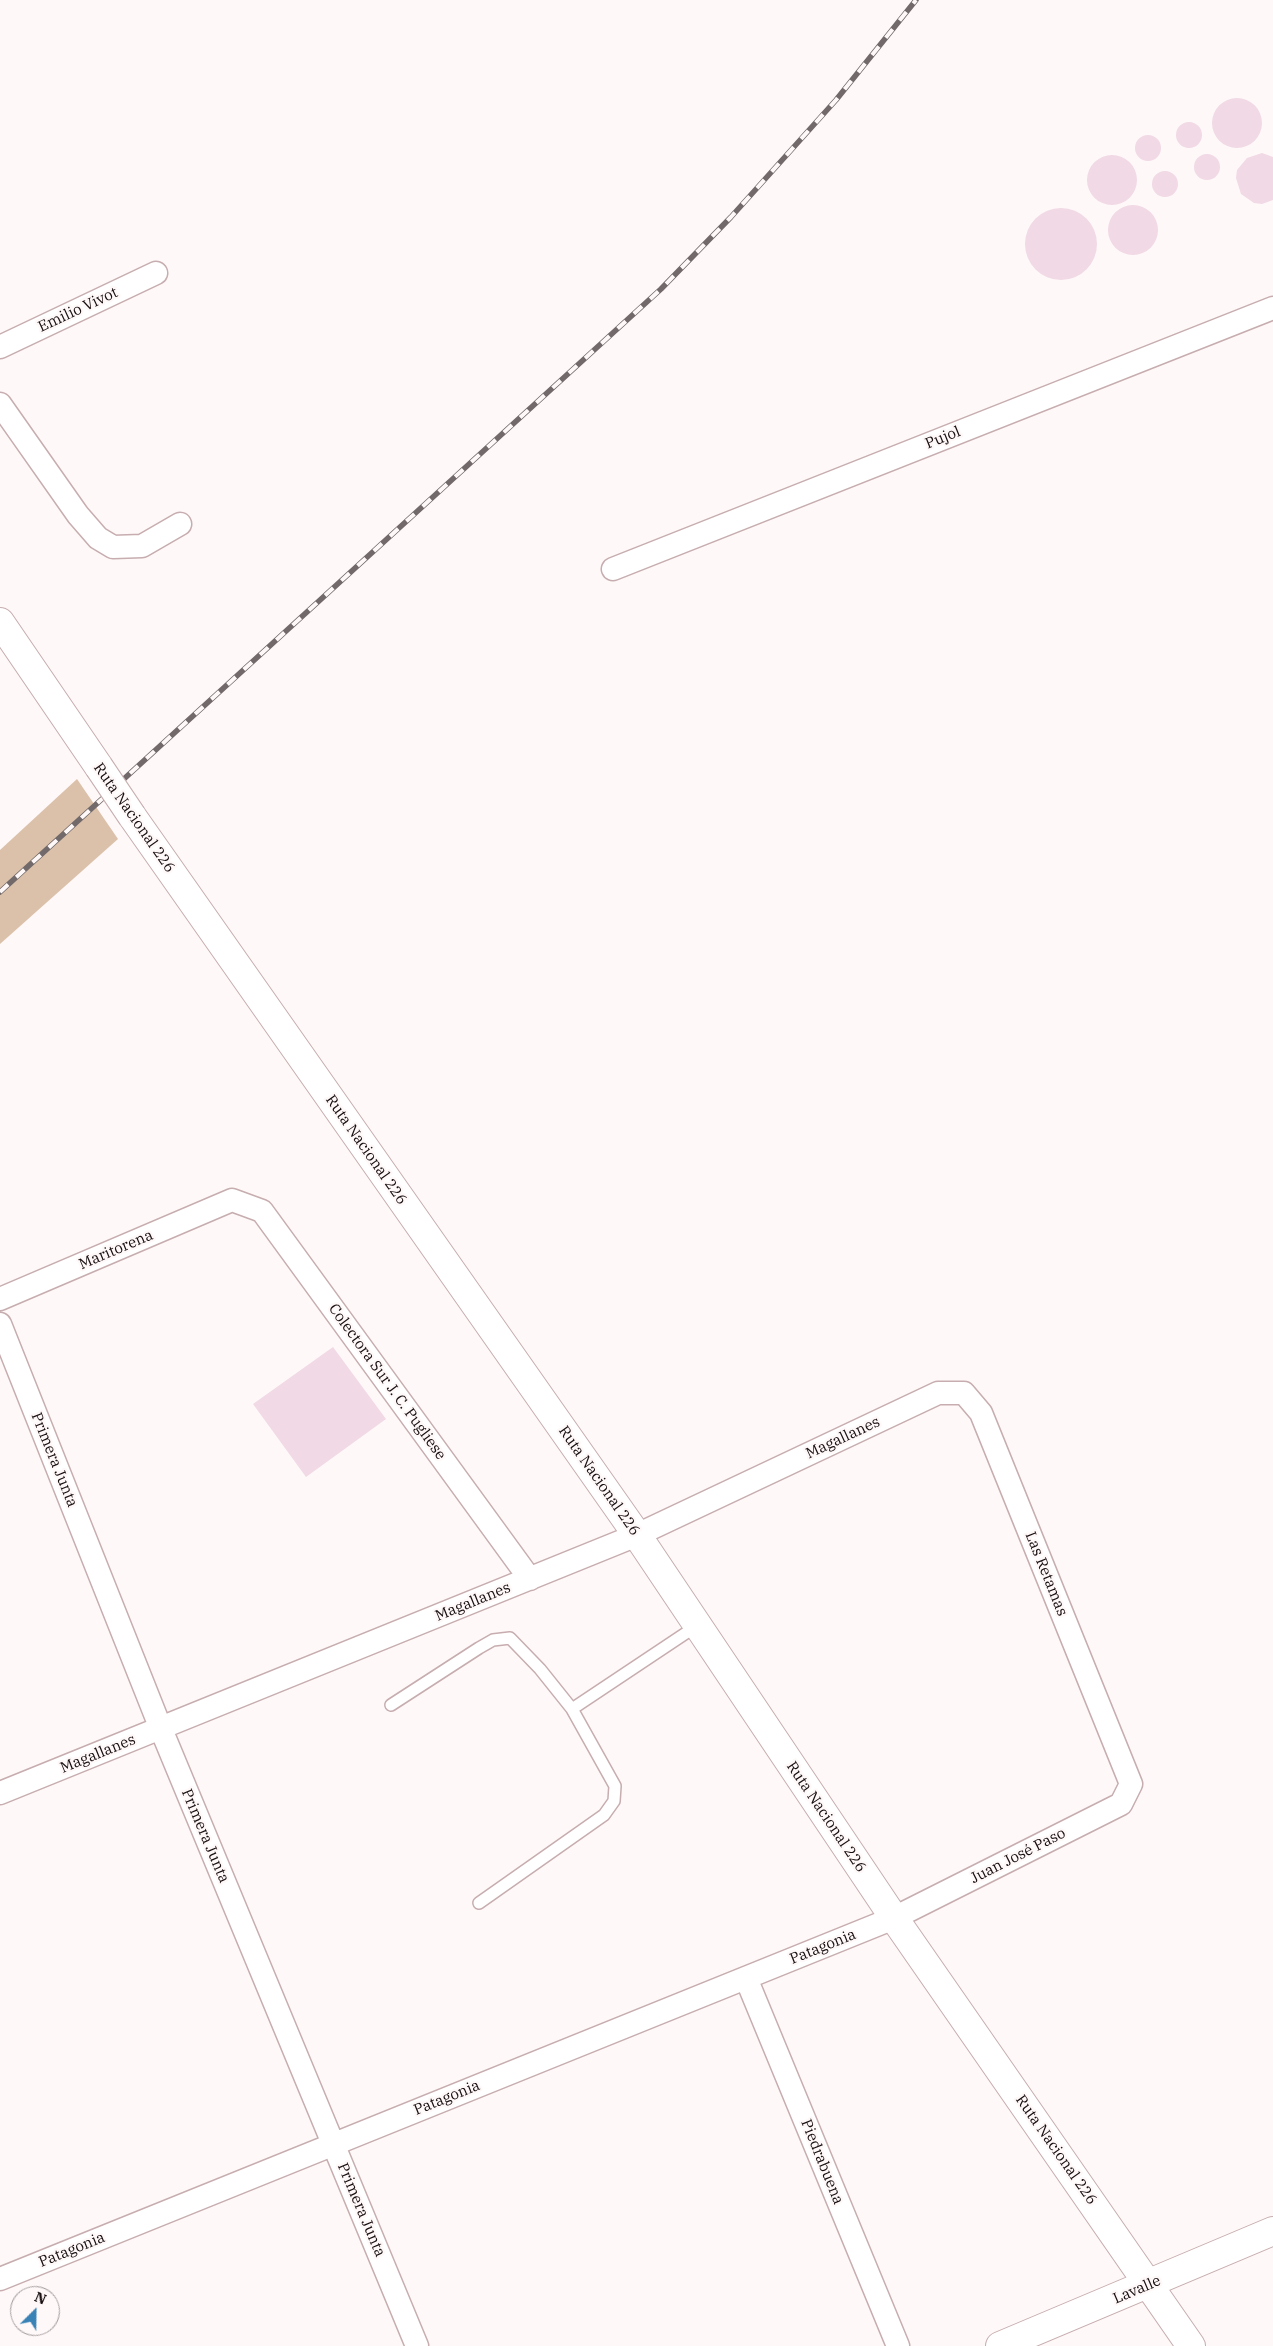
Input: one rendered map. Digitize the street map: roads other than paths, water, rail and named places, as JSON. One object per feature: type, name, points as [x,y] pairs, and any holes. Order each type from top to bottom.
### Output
[{"type":"main road","name":"Ruta Nacional 226","points":[[0,622],[132,816],[637,1535],[894,1918],[1191,2346]]},
{"type":"main road","name":"Lavalle","points":[[1000,2346],[1149,2285],[1273,2231]]},
{"type":"street","name":"Emilio Vivot","points":[[0,346],[156,273]]},
{"type":"street","name":"Pujol","points":[[613,569],[1273,308]]},
{"type":"street","points":[[0,404],[78,516],[98,538],[113,547],[142,546],[180,524]]},
{"type":"street","name":"Maritorena","points":[[0,1299],[232,1200]]},
{"type":"street","name":"Colectora Sur J. C. Pugliese","points":[[232,1200],[262,1211],[530,1579]]},
{"type":"street","name":"Primera Junta","points":[[0,1324],[161,1729],[417,2346]]},
{"type":"street","name":"Magallanes","points":[[0,1793],[637,1535],[938,1393]]},
{"type":"street","name":"Las Retamas","points":[[938,1393],[964,1393],[981,1413],[1131,1784]]},
{"type":"street","name":"Juan José Paso","points":[[894,1918],[1121,1804],[1131,1784]]},
{"type":"street","name":"Patagonia","points":[[0,2279],[894,1918]]},
{"type":"street","name":"Piedrabuena","points":[[746,1978],[898,2346]]},
{"type":"lane","points":[[572,1709],[698,1625]]},
{"type":"lane","points":[[391,1705],[446,1667],[493,1640],[510,1638],[540,1669],[572,1709],[615,1786],[614,1801],[604,1815],[480,1903]]},
{"type":"railway","points":[[0,892],[661,289],[731,217],[836,100],[916,0]]}]
